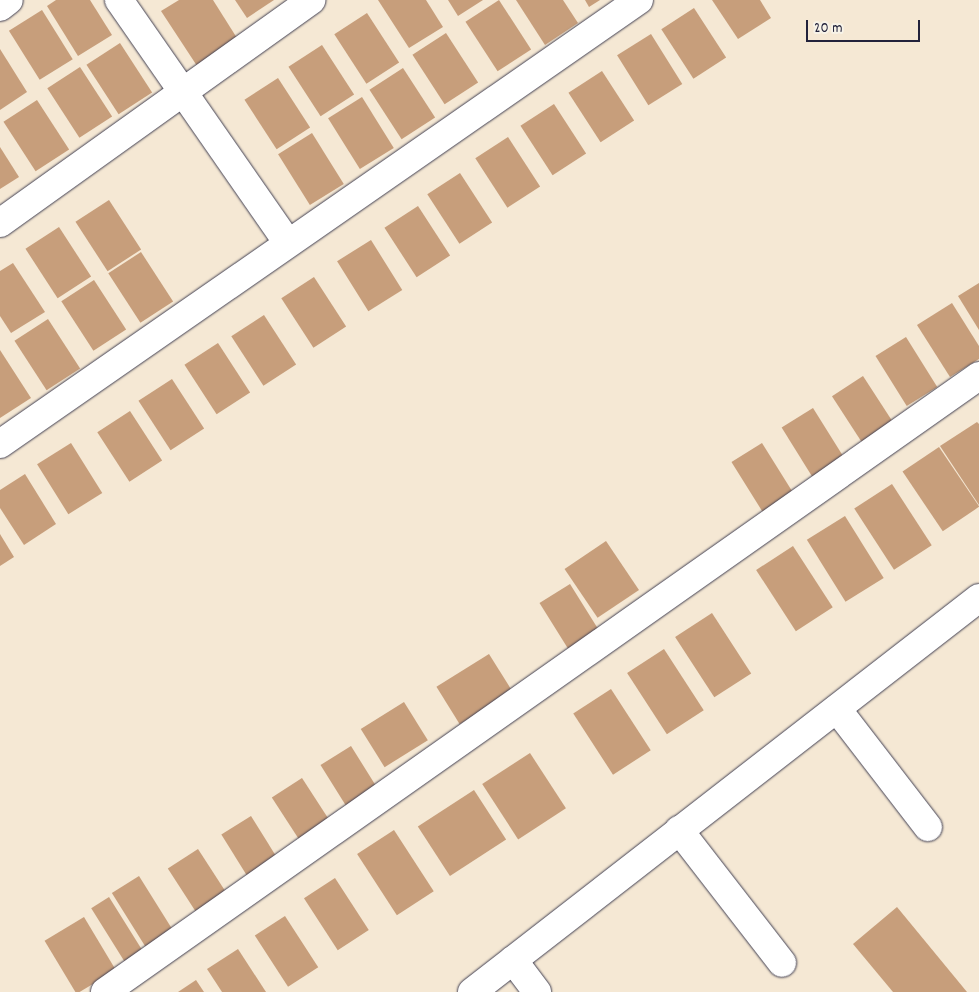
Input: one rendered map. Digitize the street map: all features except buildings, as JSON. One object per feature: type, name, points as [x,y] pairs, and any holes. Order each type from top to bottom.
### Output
[{"type":"street","points":[[0,7],[9,0]]},
{"type":"street","points":[[119,0],[288,243]]},
{"type":"street","points":[[0,223],[311,0]]},
{"type":"street","points":[[0,444],[639,0]]},
{"type":"street","points":[[105,992],[979,376]]},
{"type":"street","points":[[472,992],[979,598]]},
{"type":"street","points":[[837,709],[928,827]]},
{"type":"street","points":[[679,830],[782,963]]},
{"type":"street","points":[[513,960],[537,992]]}]
